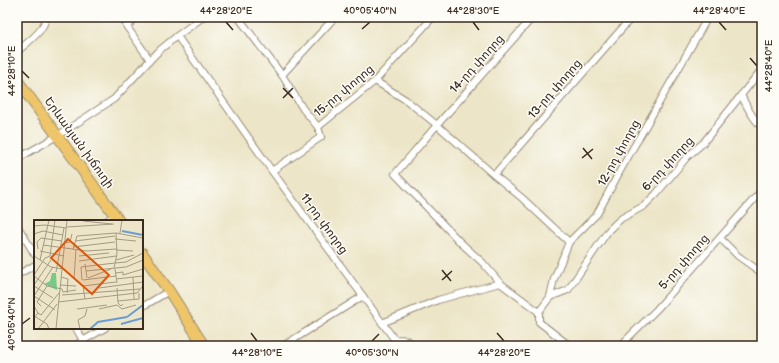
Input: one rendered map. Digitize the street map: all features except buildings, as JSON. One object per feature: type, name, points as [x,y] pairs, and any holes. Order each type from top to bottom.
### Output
[{"type":"main road","name":"Երևանյան խճուղի","points":[[17,80],[117,218]]},
{"type":"main road","points":[[143,254],[169,291],[204,346]]},
{"type":"street","points":[[17,52],[36,35],[46,17]]},
{"type":"street","points":[[123,17],[127,27],[150,60]]},
{"type":"street","points":[[127,27],[136,17]]},
{"type":"street","points":[[17,159],[57,136],[114,99],[150,60],[176,36],[203,17]]},
{"type":"street","points":[[238,17],[282,75],[303,108],[318,127],[321,137],[272,171]]},
{"type":"street","points":[[282,75],[334,17]]},
{"type":"street","name":"15-րդ փողոց","points":[[318,127],[375,81],[433,17]]},
{"type":"street","name":"14-րդ փողոց","points":[[500,283],[483,262],[460,242],[395,174],[437,124],[534,17]]},
{"type":"street","name":"13-րդ փողոց","points":[[494,175],[632,17]]},
{"type":"street","name":"12-րդ փողոց","points":[[550,297],[554,280],[569,242],[597,214],[708,17]]},
{"type":"street","name":"11-րդ փողոց","points":[[176,36],[394,339],[404,338],[414,346]]},
{"type":"street","name":"6-րդ փողոց","points":[[550,297],[568,290],[608,231],[622,218],[644,206],[656,194],[687,157],[703,143],[762,69]]},
{"type":"street","points":[[375,81],[406,100],[437,124],[522,198],[569,242]]},
{"type":"street","points":[[741,95],[758,124],[762,127]]},
{"type":"street","name":"5-րդ փողոց","points":[[620,346],[657,309],[762,190]]},
{"type":"street","points":[[17,225],[34,253]]},
{"type":"street","points":[[720,238],[738,256],[762,273]]},
{"type":"street","points":[[17,275],[34,266]]},
{"type":"street","points":[[382,323],[438,300],[500,283],[539,312]]},
{"type":"street","points":[[143,306],[169,291]]},
{"type":"street","points":[[284,346],[363,296]]},
{"type":"street","points":[[550,297],[539,312],[539,322],[570,346]]},
{"type":"street","points":[[77,329],[85,343]]},
{"type":"street","points":[[74,346],[85,343],[104,329]]}]
